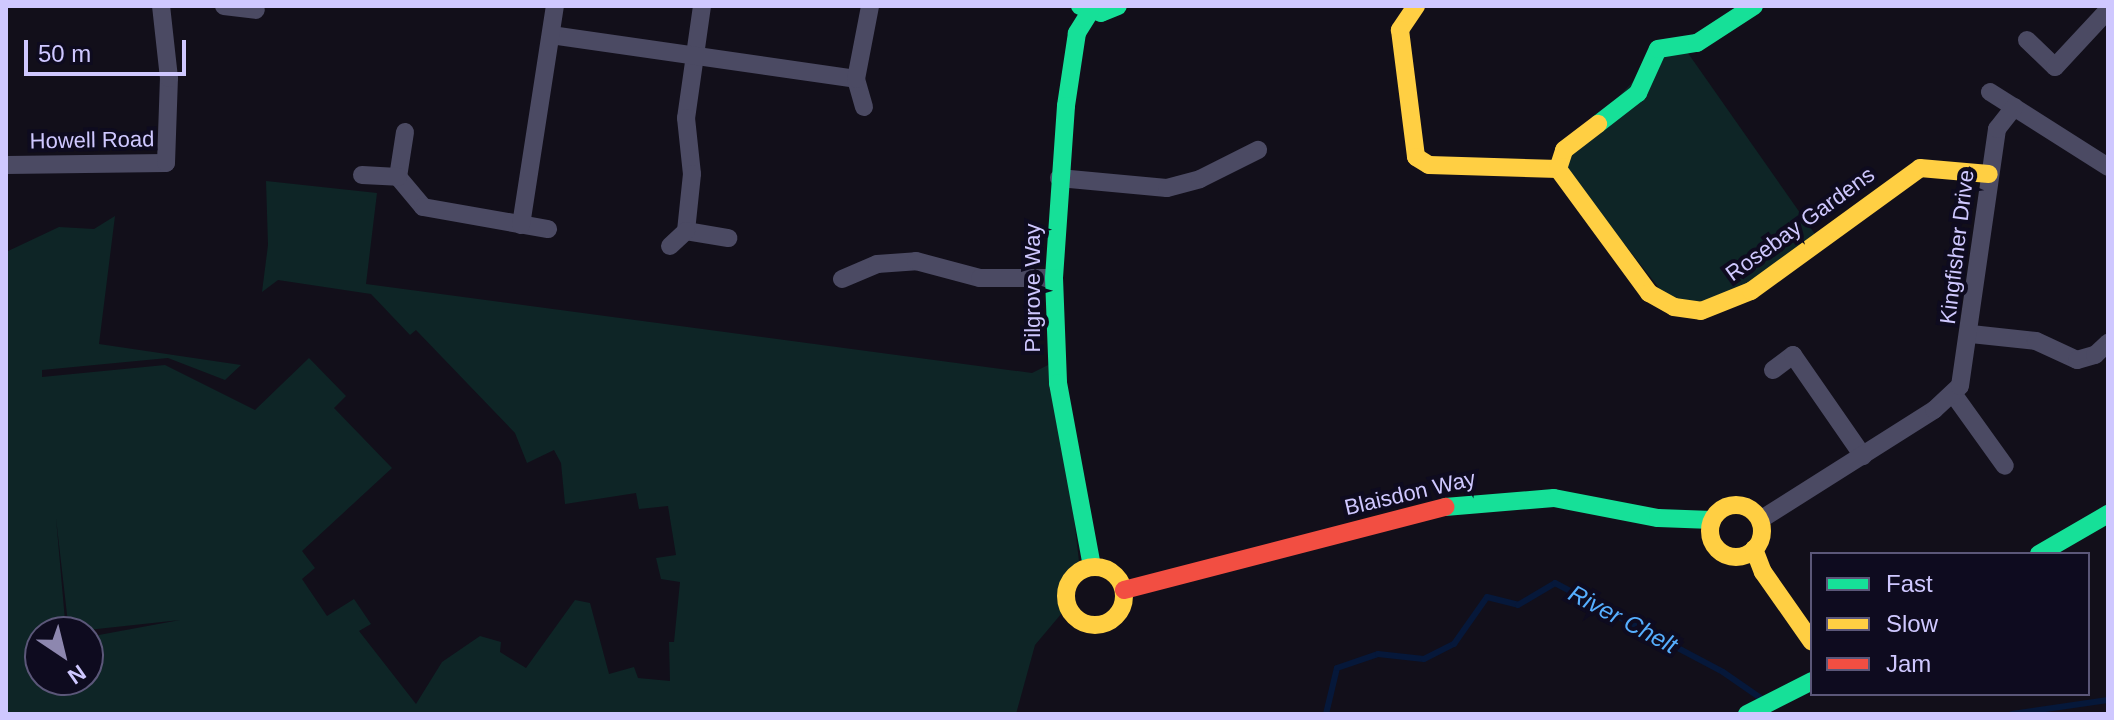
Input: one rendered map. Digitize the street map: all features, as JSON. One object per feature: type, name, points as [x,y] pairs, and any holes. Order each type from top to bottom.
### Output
[{"type":"street","name":"Howell Road","points":[[6,165],[166,163],[169,78],[161,6]]},
{"type":"street","points":[[224,6],[256,10]]},
{"type":"street","points":[[521,225],[555,6]]},
{"type":"street","points":[[670,246],[686,231],[692,174],[686,118],[702,6]]},
{"type":"street","points":[[864,107],[856,79],[870,6]]},
{"type":"street","points":[[1085,9],[1118,6]]},
{"type":"street","points":[[1416,6],[1400,30],[1411,148],[1416,157],[1429,165],[1558,169],[1564,150],[1638,93],[1658,49],[1697,43],[1754,6]]},
{"type":"street","name":"Pilgrove Way","points":[[1085,9],[1077,33],[1059,178],[1054,278],[1058,383],[1092,567]]},
{"type":"street","points":[[2027,40],[2055,67],[2108,10]]},
{"type":"street","points":[[551,35],[856,79]]},
{"type":"street","points":[[1990,92],[2108,167]]},
{"type":"street","name":"Kingfisher Drive","points":[[1954,395],[1965,377],[1997,129],[2014,107]]},
{"type":"street","points":[[405,132],[398,177],[409,195],[432,211],[548,229]]},
{"type":"street","points":[[1059,178],[1167,188],[1200,179],[1258,150]]},
{"type":"street","name":"Rosebay Gardens","points":[[1558,169],[1649,293],[1674,307],[1701,311],[1751,291],[1920,168],[1989,174]]},
{"type":"street","points":[[362,175],[398,177]]},
{"type":"street","points":[[686,231],[728,238]]},
{"type":"street","points":[[842,279],[897,261],[935,264],[980,278],[1054,278]]},
{"type":"street","points":[[1971,334],[2036,341],[2077,360],[2095,355],[2108,343]]},
{"type":"street","points":[[1773,370],[1793,355],[1863,456]]},
{"type":"street","points":[[1760,520],[1954,395],[2005,466]]},
{"type":"street","name":"Blaisdon Way","points":[[1124,590],[1425,510],[1485,500],[1554,498],[1658,518],[1712,520]]},
{"type":"street","points":[[1741,505],[1760,520],[1762,536],[1754,549],[1743,556],[1721,552],[1710,534],[1712,520],[1720,510],[1741,505]]},
{"type":"street","points":[[2042,552],[2108,514]]},
{"type":"street","points":[[1754,549],[1763,572],[1810,639]]},
{"type":"street","points":[[1092,567],[1106,568],[1124,590],[1120,612],[1111,621],[1090,625],[1078,620],[1067,607],[1065,591],[1071,579],[1092,567]]},
{"type":"street","points":[[1751,712],[1810,682]]},
{"type":"green space","points":[[1683,46],[1819,240],[1751,291],[1674,307],[1558,160],[1646,68]]},
{"type":"green space","points":[[266,181],[377,193],[366,284],[1032,373],[1056,361],[1080,570],[1065,591],[1067,607],[1035,645],[1016,714],[6,714],[6,252],[59,227],[94,229],[115,216],[99,344],[241,365],[225,380],[168,358],[42,370],[42,377],[165,365],[255,410],[309,358],[346,396],[334,408],[392,468],[302,551],[315,568],[302,579],[327,616],[354,599],[371,624],[359,631],[416,704],[442,662],[480,636],[501,642],[500,652],[526,668],[575,600],[590,603],[609,674],[634,667],[638,678],[670,681],[669,642],[674,642],[680,582],[661,579],[656,558],[676,555],[668,506],[639,509],[636,493],[565,504],[561,463],[554,450],[527,463],[515,433],[416,330],[410,335],[371,294],[278,280],[262,292],[268,245]],"holes":[[[56,518],[67,616],[104,616],[104,628],[180,620],[104,634],[104,696],[24,696],[24,616],[65,616]]]},
{"type":"waterway","name":"River Chelt","points":[[1326,714],[1337,668],[1378,654],[1424,659],[1454,644],[1487,597],[1518,605],[1555,583],[1723,672],[1762,699]]},
{"type":"waterway","name":"River Chelt","points":[[2012,714],[2108,700]]},
{"type":"traffic: fast","points":[[1080,6],[1101,13],[1118,6]]},
{"type":"traffic: fast","points":[[1598,124],[1638,93],[1658,49],[1697,43],[1754,6]]},
{"type":"traffic: fast","points":[[1090,12],[1077,33],[1066,106],[1054,278],[1058,383],[1092,567]]},
{"type":"traffic: fast","points":[[1445,507],[1554,498],[1658,518],[1712,520]]},
{"type":"traffic: fast","points":[[2042,552],[2108,514]]},
{"type":"traffic: fast","points":[[1747,714],[1810,682]]},
{"type":"traffic: slow","points":[[1416,6],[1400,30],[1416,157],[1429,165],[1558,169],[1564,150],[1598,124]]},
{"type":"traffic: slow","points":[[1558,169],[1649,293],[1674,307],[1701,311],[1751,291],[1920,168],[1989,174]]},
{"type":"traffic: slow","points":[[1736,505],[1754,513],[1762,531],[1754,549],[1736,557],[1718,549],[1710,531],[1718,513],[1736,505]]},
{"type":"traffic: slow","points":[[1754,549],[1763,572],[1810,639]]},
{"type":"traffic: slow","points":[[1095,567],[1116,575],[1124,596],[1116,617],[1095,625],[1074,617],[1066,596],[1074,575],[1095,567]]},
{"type":"traffic: jam","points":[[1124,590],[1445,507]]}]
